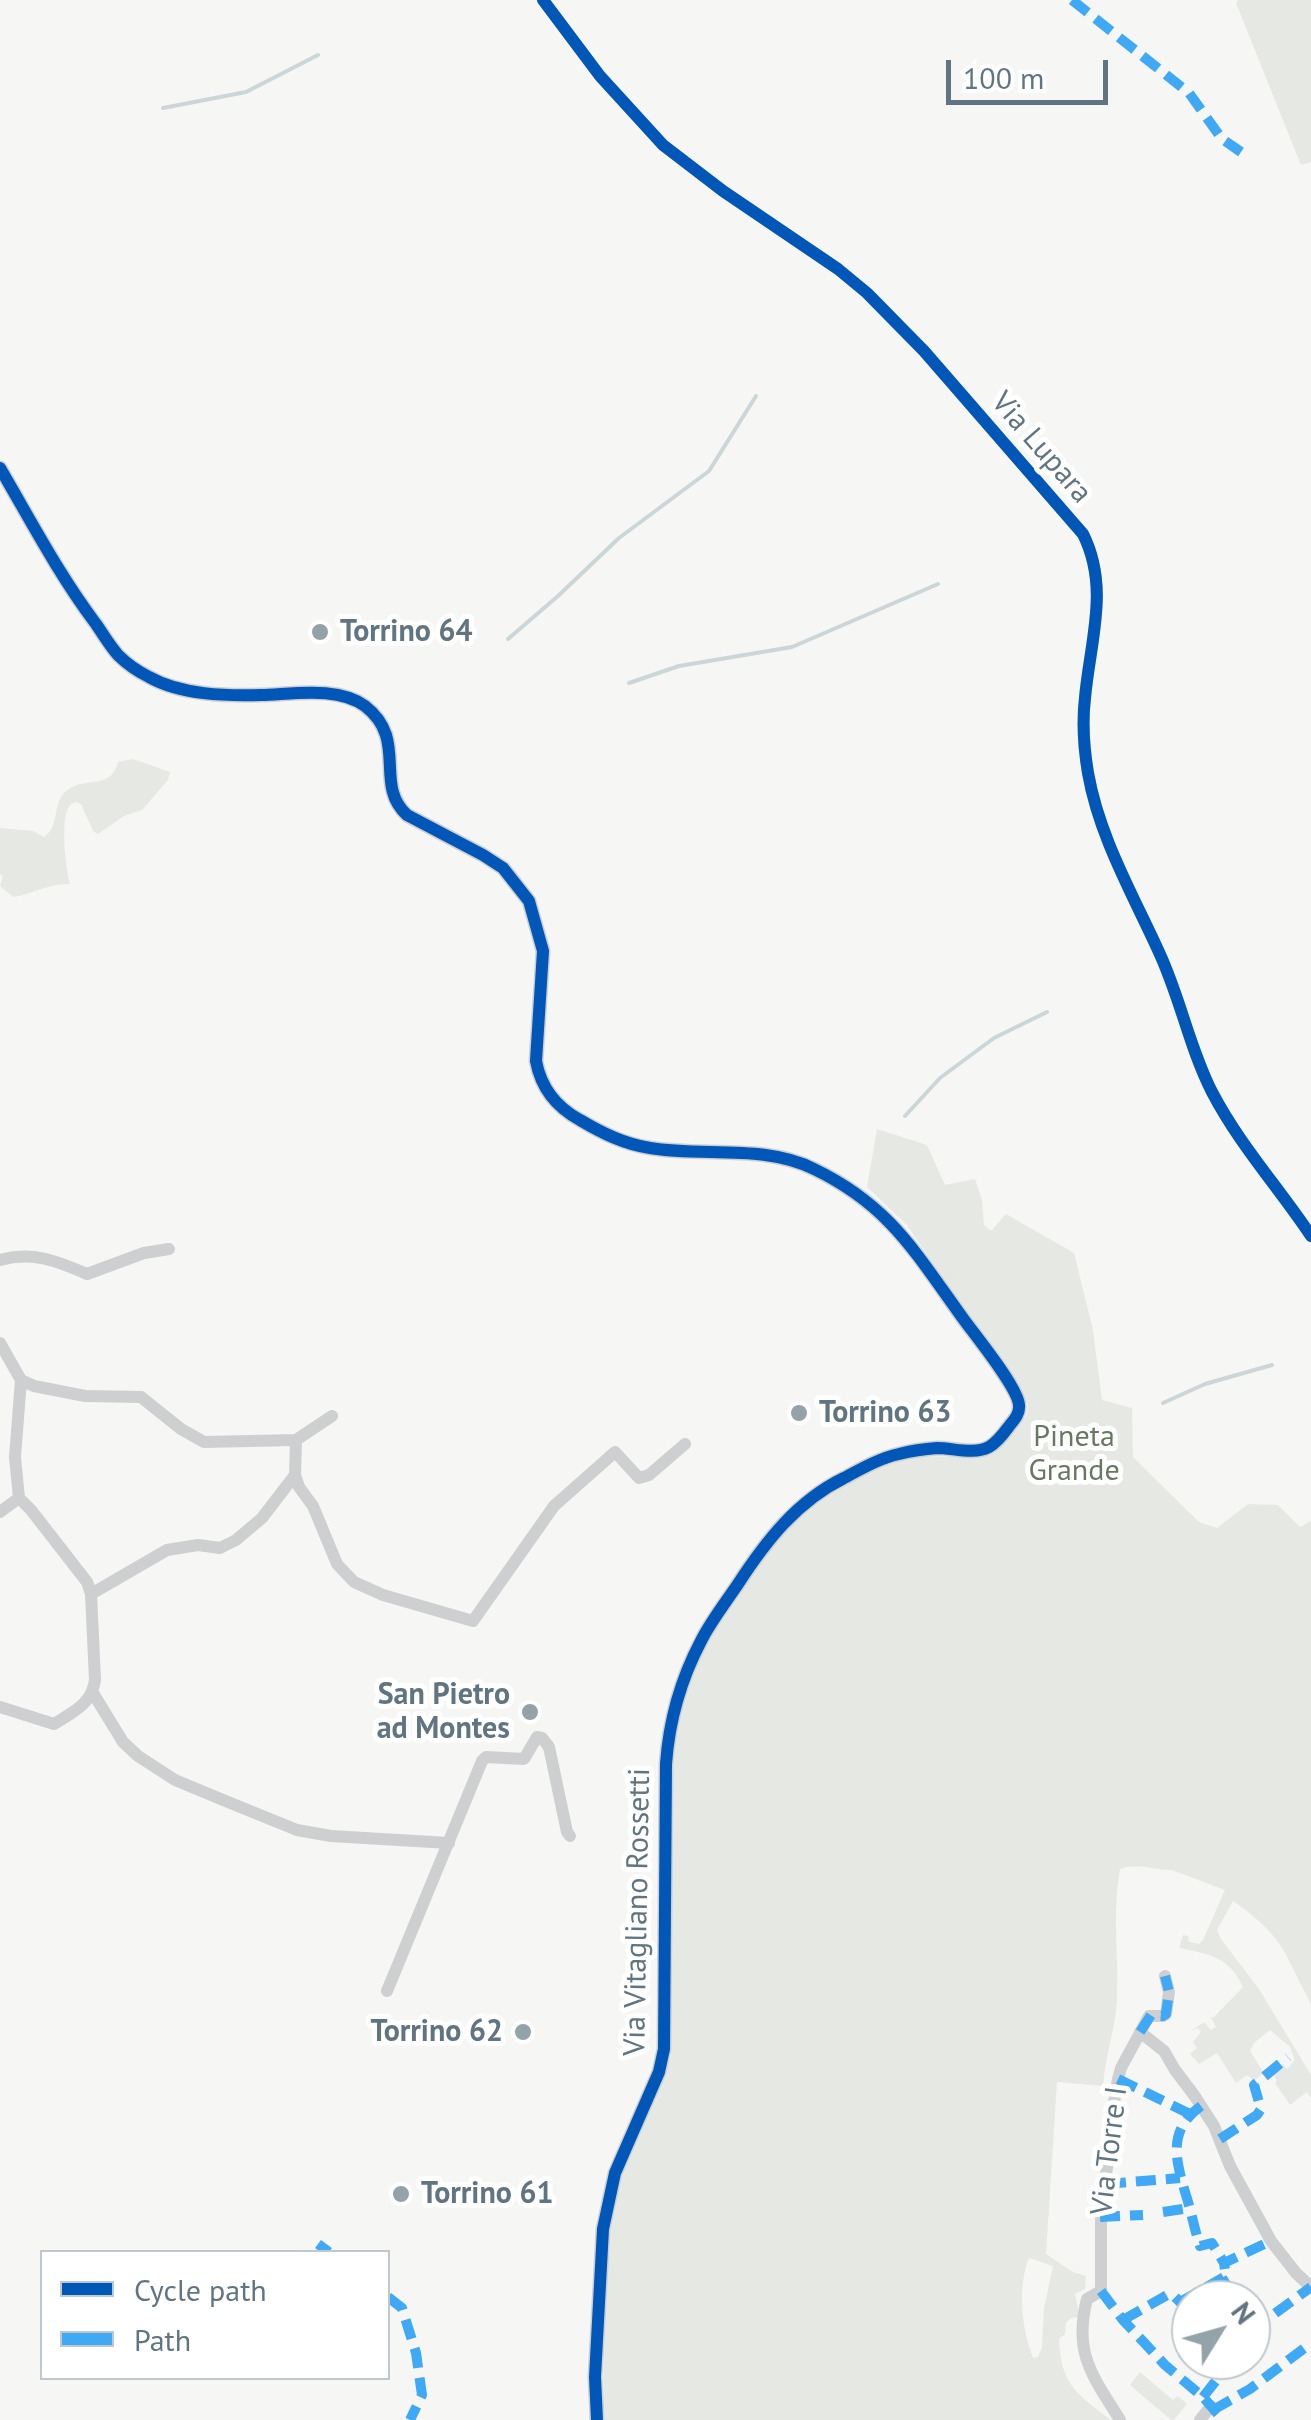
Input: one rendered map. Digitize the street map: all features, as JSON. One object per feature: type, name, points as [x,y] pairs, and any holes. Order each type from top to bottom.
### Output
[{"type":"street","name":"Via Lupara","points":[[544,0],[600,76],[663,145],[867,293],[924,351],[1083,534],[1094,562],[1098,596],[1098,619],[1084,698],[1084,736],[1094,800],[1115,856],[1167,968],[1212,1092],[1311,1236]]},
{"type":"street","name":"Via Vitagliano Rossetti","points":[[0,468],[76,597],[118,656],[150,678],[184,689],[237,695],[343,696],[356,700],[376,715],[388,738],[391,787],[398,808],[503,868],[528,901],[543,950],[537,1068],[547,1091],[561,1108],[596,1130],[638,1146],[788,1159],[814,1168],[854,1191],[878,1209],[905,1238],[1019,1402],[1016,1417],[987,1448],[940,1448],[894,1455],[809,1498],[764,1545],[699,1646],[675,1706],[668,1737],[664,2049],[660,2072],[615,2174],[603,2229],[595,2378],[597,2420]]},
{"type":"street","points":[[0,1260],[20,1254],[56,1261],[87,1274],[144,1253],[169,1249]]},
{"type":"street","points":[[0,1343],[20,1380],[15,1457],[19,1498],[87,1582],[91,1594],[93,1693],[124,1742],[174,1780],[298,1830],[331,1836],[450,1842]]},
{"type":"street","points":[[20,1380],[85,1396],[141,1396],[181,1430],[204,1442],[296,1440],[332,1416]]},
{"type":"street","points":[[296,1440],[295,1475],[314,1506],[336,1564],[354,1582],[383,1595],[473,1621],[554,1506],[615,1452],[640,1478],[650,1476],[685,1444]]},
{"type":"street","points":[[91,1594],[167,1550],[198,1545],[220,1548],[236,1540],[262,1518],[295,1475]]},
{"type":"street","points":[[0,1512],[19,1498]]},
{"type":"street","points":[[0,1707],[54,1724],[84,1704],[93,1693]]},
{"type":"street","points":[[387,1991],[482,1761],[491,1756],[524,1759],[538,1737],[542,1738],[549,1746],[570,1836]]},
{"type":"street","name":"Via Torre I","points":[[1120,2420],[1085,2360],[1084,2313],[1087,2299],[1100,2291],[1100,2204],[1121,2068],[1150,2015],[1166,2014],[1169,1992],[1165,1976]]},
{"type":"street","points":[[1140,2032],[1166,2054],[1194,2095],[1214,2126],[1230,2166],[1271,2241],[1311,2287]]},
{"type":"street","points":[[1200,2420],[1210,2406]]},
{"type":"green space","points":[[1238,0],[1311,0],[1311,162],[1301,165]]},
{"type":"green space","points":[[133,759],[170,772],[168,780],[142,810],[124,816],[98,834],[81,804],[73,803],[68,808],[64,840],[70,884],[13,897],[0,886],[0,828],[33,831],[44,837],[52,827],[64,793],[79,784],[103,780],[118,762]]},
{"type":"green space","name":"Pineta Grande","points":[[877,1129],[927,1145],[945,1185],[975,1179],[984,1225],[991,1231],[1006,1214],[1074,1253],[1093,1330],[1102,1400],[1132,1408],[1133,1457],[1199,1522],[1217,1528],[1248,1504],[1278,1505],[1300,1527],[1311,1521],[1311,2004],[1280,1945],[1248,1912],[1233,1901],[1217,1930],[1259,1989],[1311,2075],[1311,2098],[1307,2092],[1290,2105],[1275,2083],[1272,2074],[1283,2064],[1287,2069],[1295,2060],[1290,2047],[1270,2030],[1250,2051],[1264,2073],[1254,2081],[1247,2075],[1236,2083],[1217,2053],[1199,2064],[1190,2054],[1197,2048],[1193,2042],[1201,2032],[1198,2028],[1191,2031],[1204,2022],[1211,2030],[1216,2027],[1211,2017],[1243,1987],[1231,1969],[1217,1958],[1179,1948],[1183,1935],[1188,1936],[1189,1942],[1199,1944],[1203,1940],[1225,1890],[1172,1870],[1134,1866],[1120,1869],[1116,1902],[1117,2001],[1103,2086],[1057,2082],[1046,2254],[1086,2276],[1085,2289],[1075,2294],[1080,2317],[1066,2323],[1065,2334],[1059,2339],[1060,2355],[1073,2387],[1111,2420],[603,2420],[604,2319],[614,2202],[622,2172],[671,2056],[670,1785],[679,1712],[703,1650],[790,1522],[842,1485],[887,1463],[922,1456],[973,1457],[994,1453],[1027,1415],[1028,1404],[907,1225],[867,1187]],"holes":[[[1029,2258],[1053,2266],[1044,2308],[1042,2347],[1038,2357],[1033,2358],[1022,2308],[1025,2269]]]},
{"type":"green space","points":[[1140,2372],[1173,2400],[1178,2396],[1187,2404],[1174,2420],[1130,2385]]},
{"type":"waterway","points":[[163,108],[246,92],[318,55]]},
{"type":"waterway","points":[[508,639],[619,538],[709,471],[756,396]]},
{"type":"waterway","points":[[629,683],[679,666],[792,647],[938,584]]},
{"type":"waterway","points":[[905,1116],[940,1078],[994,1038],[1047,1012]]},
{"type":"waterway","points":[[1163,1403],[1205,1384],[1272,1365]]},
{"type":"marked path","points":[[1072,0],[1189,93],[1222,139],[1241,152]]},
{"type":"marked path","points":[[1140,2032],[1151,2015],[1166,2014],[1169,1992],[1165,1976]]},
{"type":"marked path","points":[[1220,2139],[1257,2115],[1261,2109],[1254,2085],[1288,2057]]},
{"type":"marked path","points":[[1118,2079],[1190,2114]]},
{"type":"marked path","points":[[1201,2106],[1183,2125],[1177,2156],[1200,2246],[1212,2243],[1224,2263]]},
{"type":"marked path","points":[[1106,2184],[1180,2178]]},
{"type":"marked path","points":[[1163,2212],[1189,2208]]},
{"type":"marked path","points":[[1100,2217],[1143,2215]]},
{"type":"marked path","points":[[1219,2280],[1226,2276],[1224,2263],[1271,2241]]},
{"type":"marked path","points":[[318,2244],[326,2250]]},
{"type":"marked path","points":[[1271,2316],[1311,2287]]},
{"type":"marked path","points":[[1101,2291],[1165,2365],[1223,2420]]},
{"type":"marked path","points":[[1123,2320],[1171,2294]]},
{"type":"marked path","points":[[390,2299],[402,2308],[416,2353],[422,2395],[410,2420]]},
{"type":"marked path","points":[[1213,2410],[1250,2389],[1311,2343]]},
{"type":"marked path","points":[[1203,2397],[1216,2380]]},
{"type":"cycle path","points":[[543,0],[600,76],[663,145],[867,293],[924,351],[1083,534],[1091,554],[1097,595],[1084,736],[1088,773],[1100,819],[1166,967],[1212,1092],[1311,1236]]},
{"type":"cycle path","points":[[0,468],[83,605],[115,651],[137,670],[175,688],[204,693],[342,696],[365,706],[378,719],[389,747],[392,790],[397,803],[407,815],[503,868],[529,901],[543,951],[536,1061],[546,1088],[564,1109],[631,1144],[775,1156],[795,1161],[840,1183],[899,1232],[995,1361],[1017,1397],[1017,1416],[989,1447],[970,1451],[932,1448],[892,1456],[827,1487],[797,1510],[760,1553],[709,1626],[688,1670],[673,1717],[666,1764],[664,2049],[659,2072],[615,2173],[603,2229],[595,2377],[597,2420]]},
{"type":"place","name":"Torrino 64","points":[[320,632]]},
{"type":"place","name":"Torrino 63","points":[[799,1413]]},
{"type":"place","name":"San Pietro ad Montes","points":[[530,1712]]},
{"type":"place","name":"Torrino 62","points":[[523,2032]]},
{"type":"place","name":"Torrino 61","points":[[401,2194]]}]
